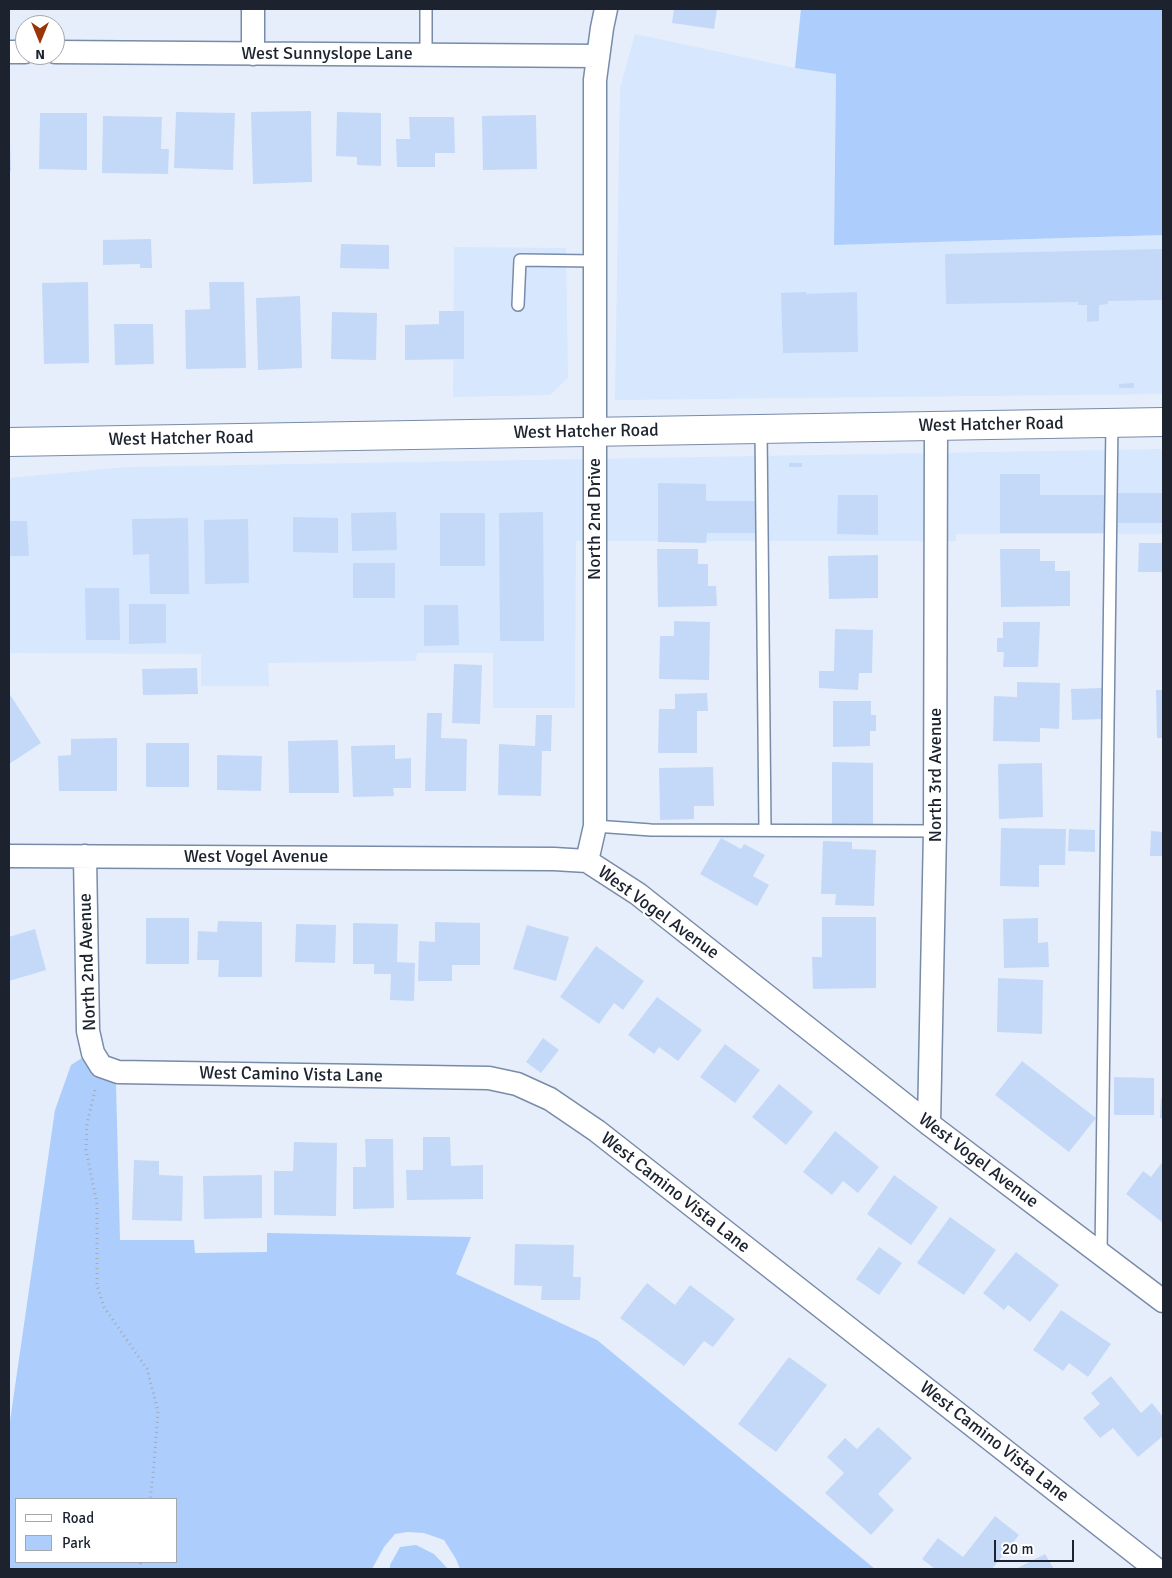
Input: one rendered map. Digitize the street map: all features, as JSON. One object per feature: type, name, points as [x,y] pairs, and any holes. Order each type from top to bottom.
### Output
[{"type":"street","points":[[253,9],[253,54]]},
{"type":"street","name":"North 2nd Drive","points":[[587,861],[595,826],[595,80],[606,9]]},
{"type":"street","name":"West Sunnyslope Lane","points":[[65,52],[598,56]]},
{"type":"street","name":"West Hatcher Road","points":[[9,442],[1163,422]]},
{"type":"street","name":"North 3rd Avenue","points":[[929,1124],[936,831],[936,427]]},
{"type":"street","name":"West Vogel Avenue","points":[[9,856],[554,859],[587,861],[638,894],[929,1124],[1163,1301]]},
{"type":"street","name":"North 2nd Avenue","points":[[85,856],[88,1031],[93,1053],[101,1066]]},
{"type":"street","name":"West Camino Vista Lane","points":[[101,1066],[118,1072],[488,1078],[517,1084],[550,1099],[612,1143],[1156,1569]]},
{"type":"lane","points":[[426,9],[426,55]]},
{"type":"lane","points":[[518,305],[520,260],[595,261]]},
{"type":"lane","points":[[1101,1255],[1112,423]]},
{"type":"lane","points":[[761,429],[764,830]]},
{"type":"lane","points":[[595,826],[651,830],[936,831]]},
{"type":"path","points":[[101,1066],[87,1124],[86,1150],[97,1204],[97,1286],[104,1307],[147,1370],[158,1411],[150,1498]]},
{"type":"shaded area","points":[[635,34],[795,68],[836,74],[834,245],[1163,235],[1163,394],[615,400],[620,88]]},
{"type":"shaded area","points":[[454,247],[566,248],[568,378],[550,395],[453,397]]},
{"type":"shaded area","points":[[1163,449],[1163,534],[956,534],[956,541],[576,541],[575,708],[493,708],[493,653],[417,653],[416,661],[268,663],[269,686],[201,686],[201,654],[9,653],[9,478],[127,467]]},
{"type":"green space","points":[[801,9],[1163,9],[1163,235],[834,245],[836,74],[795,68]]},
{"type":"green space","points":[[82,1058],[96,1074],[116,1084],[120,1240],[194,1240],[195,1253],[267,1252],[267,1233],[471,1237],[456,1274],[597,1340],[875,1569],[460,1569],[444,1540],[424,1533],[407,1532],[395,1534],[384,1547],[372,1569],[9,1569],[9,1428],[55,1110],[71,1065]]},
{"type":"green space","points":[[416,1545],[434,1554],[448,1569],[390,1569],[390,1565],[400,1547]]},
{"type":"building","points":[[674,9],[717,9],[714,29],[672,23]]},
{"type":"building","points":[[311,111],[312,182],[253,184],[251,112]]},
{"type":"building","points":[[176,112],[235,113],[233,170],[174,168]]},
{"type":"building","points":[[337,112],[381,113],[381,166],[357,165],[357,157],[336,156]]},
{"type":"building","points":[[40,113],[87,113],[87,170],[39,169]]},
{"type":"building","points":[[536,115],[537,169],[483,170],[482,116]]},
{"type":"building","points":[[103,116],[162,117],[161,149],[169,149],[168,174],[102,173]]},
{"type":"building","points":[[409,117],[454,117],[455,153],[435,153],[435,167],[397,167],[396,139],[410,139]]},
{"type":"building","points":[[10,144],[11,171],[9,171]]},
{"type":"building","points":[[151,239],[152,268],[140,268],[140,264],[103,265],[103,240]]},
{"type":"building","points":[[341,244],[389,245],[389,269],[340,268]]},
{"type":"building","points":[[1163,249],[1163,300],[1108,301],[1108,304],[1099,305],[1099,321],[1087,322],[1087,305],[1078,305],[1078,302],[946,304],[945,254]]},
{"type":"building","points":[[88,282],[89,363],[44,364],[42,283]]},
{"type":"building","points":[[209,282],[244,282],[246,368],[186,369],[185,310],[210,309]]},
{"type":"building","points":[[806,292],[806,294],[857,292],[858,352],[783,353],[781,293]]},
{"type":"building","points":[[300,296],[302,368],[258,370],[256,298]]},
{"type":"building","points":[[439,311],[464,311],[464,359],[405,360],[405,325],[439,324]]},
{"type":"building","points":[[332,312],[377,313],[376,360],[331,359]]},
{"type":"building","points":[[114,324],[153,324],[154,364],[115,365]]},
{"type":"building","points":[[1134,383],[1134,388],[1119,388],[1119,384]]},
{"type":"building","points":[[789,463],[802,463],[802,467],[789,467]]},
{"type":"building","points":[[1000,474],[1040,474],[1040,495],[1105,495],[1105,533],[1000,533]]},
{"type":"building","points":[[658,483],[706,484],[706,501],[761,501],[761,533],[707,533],[706,543],[658,542]]},
{"type":"building","points":[[1118,493],[1163,493],[1163,523],[1118,523]]},
{"type":"building","points":[[838,495],[878,495],[878,535],[837,534]]},
{"type":"building","points":[[396,512],[397,550],[352,551],[351,513]]},
{"type":"building","points":[[543,512],[544,641],[500,641],[499,513]]},
{"type":"building","points":[[440,513],[485,513],[485,566],[440,566]]},
{"type":"building","points":[[293,517],[338,518],[338,553],[293,552]]},
{"type":"building","points":[[188,518],[189,594],[150,594],[149,554],[133,555],[132,519]]},
{"type":"building","points":[[248,519],[249,583],[205,584],[204,520]]},
{"type":"building","points":[[9,521],[27,521],[29,556],[9,556]]},
{"type":"building","points":[[1139,543],[1163,543],[1163,572],[1138,572]]},
{"type":"building","points":[[657,549],[698,549],[698,564],[708,564],[708,586],[716,586],[717,606],[658,607]]},
{"type":"building","points":[[1000,549],[1040,549],[1040,561],[1055,561],[1055,571],[1070,571],[1070,606],[1001,607]]},
{"type":"building","points":[[878,555],[878,598],[829,599],[828,556]]},
{"type":"building","points":[[353,563],[395,563],[395,598],[353,598]]},
{"type":"building","points":[[85,588],[119,588],[120,640],[86,640]]},
{"type":"building","points":[[129,604],[166,604],[166,643],[129,644]]},
{"type":"building","points":[[424,605],[458,605],[459,645],[424,646]]},
{"type":"building","points":[[674,621],[710,622],[709,680],[659,679],[660,636],[674,636]]},
{"type":"building","points":[[1003,622],[1040,622],[1038,667],[1003,667],[1004,652],[997,652],[997,638],[1003,638]]},
{"type":"building","points":[[835,629],[873,630],[872,673],[859,673],[858,690],[819,688],[819,671],[834,671]]},
{"type":"building","points":[[454,664],[482,665],[480,724],[452,723]]},
{"type":"building","points":[[197,668],[198,694],[143,695],[142,669]]},
{"type":"building","points":[[1017,682],[1060,683],[1059,729],[1040,728],[1040,742],[993,741],[994,696],[1017,697]]},
{"type":"building","points":[[1102,688],[1103,719],[1072,720],[1071,689]]},
{"type":"building","points":[[1156,690],[1163,690],[1163,738],[1157,738]]},
{"type":"building","points":[[9,693],[41,743],[9,764]]},
{"type":"building","points":[[707,693],[708,711],[697,711],[697,753],[658,753],[659,709],[675,709],[675,694]]},
{"type":"building","points":[[833,701],[871,701],[871,715],[876,715],[876,731],[870,731],[870,746],[833,747]]},
{"type":"building","points":[[427,713],[442,713],[441,738],[467,739],[466,791],[425,791]]},
{"type":"building","points":[[536,715],[552,715],[551,751],[542,751],[541,796],[498,795],[499,744],[535,746]]},
{"type":"building","points":[[117,738],[117,791],[59,791],[58,756],[71,755],[71,739]]},
{"type":"building","points":[[338,740],[339,793],[289,793],[288,741]]},
{"type":"building","points":[[146,743],[189,743],[189,787],[146,787]]},
{"type":"building","points":[[395,745],[395,759],[411,758],[411,788],[393,788],[394,796],[353,797],[351,746]]},
{"type":"building","points":[[217,755],[262,756],[261,791],[217,790]]},
{"type":"building","points":[[832,762],[873,763],[873,827],[832,826]]},
{"type":"building","points":[[1042,763],[1043,817],[999,819],[998,764]]},
{"type":"building","points":[[713,767],[714,806],[694,806],[694,819],[660,820],[659,768]]},
{"type":"building","points":[[1001,828],[1066,829],[1065,865],[1039,865],[1039,887],[1000,886]]},
{"type":"building","points":[[1069,829],[1095,830],[1095,852],[1068,851]]},
{"type":"building","points":[[1151,831],[1163,832],[1163,856],[1150,856]]},
{"type":"building","points":[[721,838],[741,849],[744,844],[765,855],[753,876],[769,885],[757,906],[700,874]]},
{"type":"building","points":[[823,841],[852,842],[852,849],[876,850],[874,906],[835,905],[836,894],[821,894]]},
{"type":"building","points":[[822,917],[876,917],[876,988],[813,989],[812,957],[822,957]]},
{"type":"building","points":[[146,918],[189,918],[189,964],[146,964]]},
{"type":"building","points":[[1038,918],[1038,943],[1048,942],[1049,967],[1004,968],[1003,919]]},
{"type":"building","points":[[218,921],[262,922],[262,977],[218,977],[219,960],[197,960],[198,931],[217,932]]},
{"type":"building","points":[[435,922],[480,923],[480,965],[452,965],[452,981],[418,981],[419,941],[435,942]]},
{"type":"building","points":[[353,923],[398,924],[397,962],[415,963],[414,1001],[390,1000],[391,974],[374,974],[374,964],[353,964]]},
{"type":"building","points":[[296,924],[336,925],[335,963],[295,962]]},
{"type":"building","points":[[527,925],[569,937],[556,981],[513,969]]},
{"type":"building","points":[[35,929],[46,970],[9,981],[9,937]]},
{"type":"building","points":[[596,946],[644,981],[623,1010],[614,1003],[599,1024],[560,997]]},
{"type":"building","points":[[998,978],[1043,980],[1042,1034],[997,1032]]},
{"type":"building","points":[[657,997],[702,1030],[678,1061],[659,1047],[654,1054],[628,1035]]},
{"type":"building","points":[[543,1038],[559,1050],[541,1073],[526,1062]]},
{"type":"building","points":[[725,1044],[760,1070],[735,1103],[700,1077]]},
{"type":"building","points":[[1022,1061],[1096,1118],[1069,1152],[995,1095]]},
{"type":"building","points":[[1114,1077],[1154,1078],[1154,1115],[1114,1115]]},
{"type":"building","points":[[779,1084],[813,1112],[786,1145],[752,1117]]},
{"type":"building","points":[[1161,1098],[1163,1098],[1163,1118],[1160,1118]]},
{"type":"building","points":[[835,1131],[879,1167],[858,1193],[843,1181],[832,1195],[803,1172]]},
{"type":"building","points":[[423,1137],[450,1137],[451,1166],[483,1165],[483,1199],[407,1200],[406,1170],[423,1170]]},
{"type":"building","points":[[365,1139],[393,1139],[394,1208],[353,1209],[353,1167],[366,1167]]},
{"type":"building","points":[[294,1142],[337,1143],[336,1216],[274,1215],[274,1171],[293,1171]]},
{"type":"building","points":[[134,1160],[159,1161],[159,1175],[183,1176],[182,1221],[132,1220]]},
{"type":"building","points":[[1163,1161],[1163,1223],[1126,1194],[1143,1171],[1151,1177]]},
{"type":"building","points":[[262,1175],[262,1218],[204,1219],[203,1176]]},
{"type":"building","points":[[894,1175],[938,1207],[911,1245],[867,1214]]},
{"type":"building","points":[[950,1217],[996,1250],[964,1295],[917,1263]]},
{"type":"building","points":[[515,1244],[574,1245],[573,1277],[581,1277],[580,1300],[541,1300],[542,1286],[514,1285]]},
{"type":"building","points":[[879,1247],[902,1263],[879,1295],[856,1279]]},
{"type":"building","points":[[1016,1252],[1059,1285],[1030,1322],[1008,1305],[1004,1310],[983,1293]]},
{"type":"building","points":[[647,1283],[675,1305],[690,1285],[735,1319],[713,1347],[704,1341],[684,1366],[620,1318]]},
{"type":"building","points":[[1061,1310],[1111,1344],[1088,1377],[1069,1363],[1063,1371],[1033,1350]]},
{"type":"building","points":[[789,1357],[827,1385],[776,1452],[738,1424]]},
{"type":"building","points":[[1111,1376],[1141,1413],[1152,1403],[1163,1417],[1163,1436],[1138,1457],[1113,1428],[1100,1438],[1083,1418],[1100,1404],[1091,1393]]},
{"type":"building","points":[[878,1427],[912,1458],[878,1494],[894,1510],[871,1535],[825,1493],[844,1473],[827,1457],[845,1438],[857,1449]]},
{"type":"building","points":[[995,1516],[1019,1535],[992,1569],[935,1569],[922,1559],[938,1538],[963,1557]]},
{"type":"building","points":[[1045,1554],[1054,1569],[1016,1569]]}]
